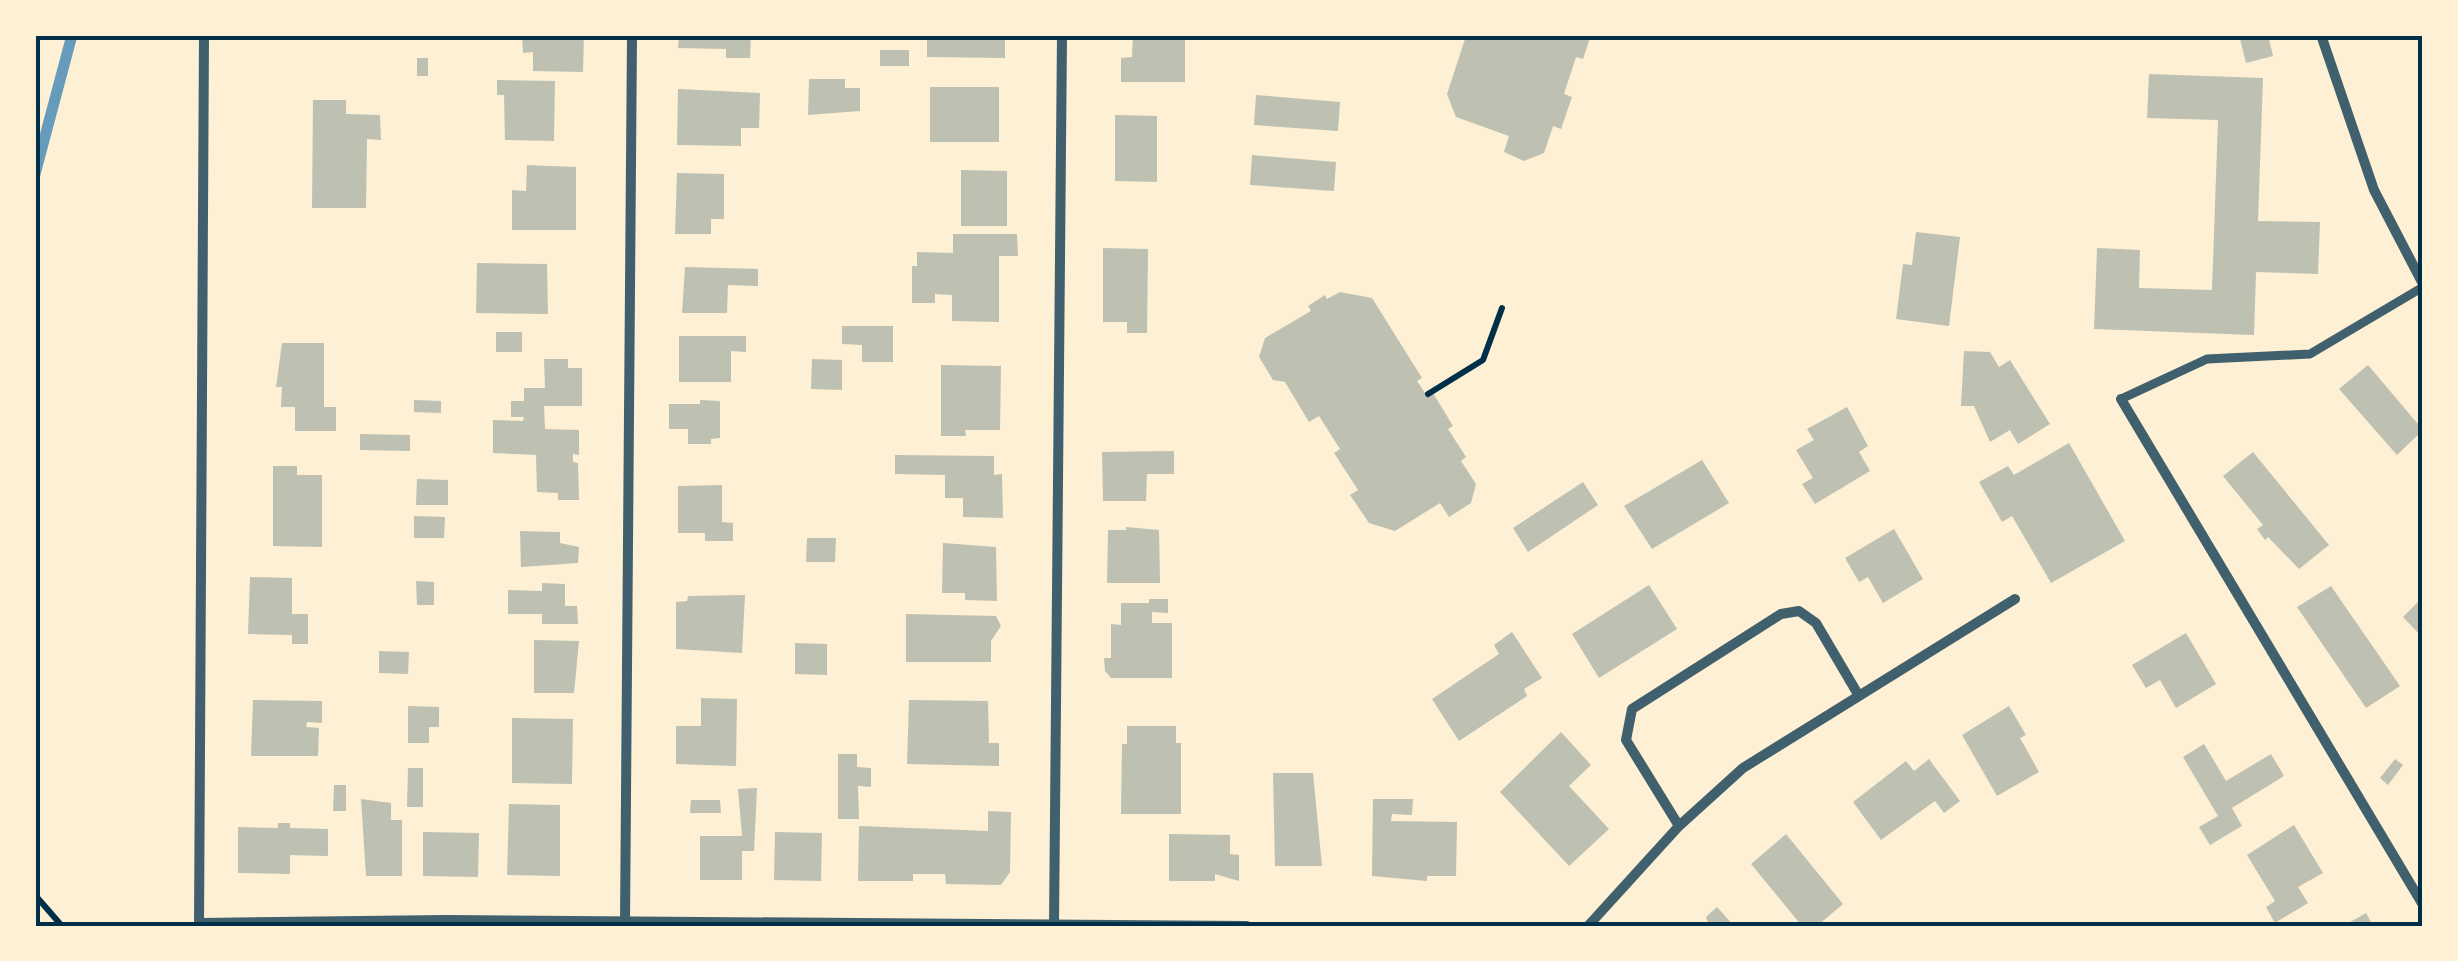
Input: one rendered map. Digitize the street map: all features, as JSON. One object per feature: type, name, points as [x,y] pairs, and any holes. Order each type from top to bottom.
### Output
[{"type":"street","points":[[204,35],[199,924],[1248,926]]},
{"type":"street","points":[[625,922],[632,35]]},
{"type":"street","points":[[1054,925],[1062,35]]},
{"type":"street","points":[[2321,35],[2374,190],[2423,286],[2310,354],[2208,359],[2121,399],[2423,905]]},
{"type":"street","points":[[1588,926],[1679,826],[1743,768],[2015,599]]},
{"type":"street","points":[[1679,826],[1626,740],[1632,709],[1781,614],[1799,611],[1816,623],[1859,696]]},
{"type":"path","points":[[1428,394],[1483,360],[1502,308]]},
{"type":"path","points":[[35,895],[62,926]]},
{"type":"building","points":[[522,35],[584,35],[583,72],[533,71],[533,52],[523,53]]},
{"type":"building","points":[[679,35],[751,35],[750,58],[726,58],[726,49],[678,48]]},
{"type":"building","points":[[927,35],[1005,35],[1005,58],[927,57]]},
{"type":"building","points":[[1133,35],[1185,35],[1185,82],[1121,82],[1121,58],[1132,57]]},
{"type":"building","points":[[1591,35],[1583,59],[1576,57],[1564,94],[1572,97],[1561,129],[1553,126],[1544,153],[1524,161],[1504,152],[1509,136],[1456,117],[1447,94],[1466,36]]},
{"type":"building","points":[[2239,35],[2268,35],[2273,56],[2246,63]]},
{"type":"building","points":[[880,50],[909,50],[909,66],[880,66]]},
{"type":"building","points":[[417,58],[428,58],[428,76],[417,76]]},
{"type":"building","points":[[2149,74],[2263,78],[2258,221],[2320,222],[2318,274],[2256,272],[2254,335],[2094,329],[2097,248],[2140,250],[2139,288],[2212,290],[2218,120],[2147,118]]},
{"type":"building","points":[[809,79],[845,79],[845,88],[860,88],[860,111],[808,115]]},
{"type":"building","points":[[497,80],[555,81],[554,141],[505,140],[504,95],[497,95]]},
{"type":"building","points":[[930,87],[999,87],[999,142],[930,142]]},
{"type":"building","points":[[678,89],[760,93],[759,128],[741,128],[741,146],[677,145]]},
{"type":"building","points":[[1256,95],[1340,102],[1338,131],[1254,125]]},
{"type":"building","points":[[313,100],[346,100],[346,114],[380,115],[381,140],[367,139],[366,208],[312,208]]},
{"type":"building","points":[[1115,115],[1157,116],[1157,182],[1115,181]]},
{"type":"building","points":[[1252,155],[1336,162],[1334,191],[1250,185]]},
{"type":"building","points":[[527,165],[576,167],[576,230],[512,230],[512,190],[526,191]]},
{"type":"building","points":[[961,170],[1007,171],[1007,226],[961,226]]},
{"type":"building","points":[[677,173],[724,174],[724,219],[711,219],[711,234],[675,234]]},
{"type":"building","points":[[1916,232],[1960,237],[1949,326],[1896,319],[1903,264],[1912,265]]},
{"type":"building","points":[[953,234],[1017,234],[1018,256],[999,256],[999,322],[952,321],[952,295],[935,294],[935,303],[912,303],[912,266],[917,266],[917,252],[953,253]]},
{"type":"building","points":[[1103,248],[1148,249],[1147,333],[1127,333],[1127,322],[1103,322]]},
{"type":"building","points":[[477,263],[547,264],[548,314],[476,313]]},
{"type":"building","points":[[685,267],[758,269],[758,286],[728,285],[727,313],[682,313]]},
{"type":"building","points":[[1340,292],[1372,298],[1422,378],[1417,381],[1427,396],[1433,393],[1453,426],[1448,429],[1466,457],[1461,461],[1476,484],[1471,503],[1449,517],[1440,503],[1395,531],[1369,523],[1350,495],[1358,490],[1334,453],[1340,449],[1319,416],[1309,422],[1285,382],[1273,380],[1259,357],[1265,338],[1311,311],[1308,306],[1325,295],[1327,299]]},
{"type":"building","points":[[842,326],[893,326],[893,362],[862,362],[862,345],[842,344]]},
{"type":"building","points":[[496,332],[522,332],[522,352],[496,352]]},
{"type":"building","points":[[679,336],[746,336],[746,352],[731,351],[731,382],[679,382]]},
{"type":"building","points":[[282,343],[324,343],[324,407],[336,407],[336,431],[295,431],[295,407],[281,407],[282,387],[276,387]]},
{"type":"building","points":[[1964,351],[1990,352],[1999,367],[2010,360],[2050,424],[2018,444],[2010,430],[1990,442],[1974,406],[1961,406]]},
{"type":"building","points":[[544,359],[568,359],[568,368],[582,368],[582,406],[544,406],[545,429],[579,430],[579,455],[573,454],[573,462],[578,463],[579,500],[558,500],[558,493],[537,492],[536,455],[493,453],[493,420],[523,421],[524,417],[511,417],[511,401],[524,401],[524,388],[545,388]]},
{"type":"building","points":[[812,359],[842,360],[842,390],[811,389]]},
{"type":"building","points":[[941,365],[1001,366],[1000,430],[965,430],[966,436],[941,436]]},
{"type":"building","points":[[2368,365],[2423,430],[2397,455],[2339,389]]},
{"type":"building","points":[[414,400],[441,401],[441,413],[414,412]]},
{"type":"building","points":[[700,400],[720,401],[720,438],[711,439],[711,444],[688,444],[688,429],[669,429],[669,404],[700,404]]},
{"type":"building","points":[[1847,407],[1868,446],[1859,452],[1870,471],[1815,504],[1802,484],[1813,478],[1796,450],[1814,440],[1807,429]]},
{"type":"building","points":[[360,434],[410,435],[410,451],[360,450]]},
{"type":"building","points":[[2069,443],[2125,541],[2051,583],[2012,516],[2002,522],[1979,482],[2008,466],[2014,475]]},
{"type":"building","points":[[1174,451],[1174,474],[1147,474],[1146,501],[1103,501],[1102,452]]},
{"type":"building","points":[[2253,452],[2329,545],[2299,569],[2268,537],[2265,540],[2257,529],[2263,525],[2223,476]]},
{"type":"building","points":[[895,455],[994,456],[994,475],[1002,474],[1003,518],[963,517],[963,498],[945,498],[945,475],[895,474]]},
{"type":"building","points":[[1702,460],[1729,503],[1652,549],[1624,506]]},
{"type":"building","points":[[273,466],[297,466],[297,475],[322,475],[322,547],[273,546]]},
{"type":"building","points":[[417,479],[448,480],[448,505],[416,505]]},
{"type":"building","points":[[1583,482],[1598,505],[1528,552],[1513,528]]},
{"type":"building","points":[[722,485],[722,522],[733,523],[733,541],[705,541],[705,533],[678,533],[678,486]]},
{"type":"building","points":[[414,516],[445,517],[444,538],[414,538]]},
{"type":"building","points":[[1894,529],[1923,579],[1883,603],[1868,577],[1859,582],[1845,558]]},
{"type":"building","points":[[1108,530],[1159,530],[1160,583],[1107,583]]},
{"type":"building","points":[[520,531],[560,532],[560,543],[579,547],[578,563],[521,567]]},
{"type":"building","points":[[807,538],[836,538],[835,562],[806,562]]},
{"type":"building","points":[[943,543],[996,547],[997,601],[965,600],[965,593],[942,593]]},
{"type":"building","points":[[250,577],[292,578],[292,614],[308,614],[308,644],[292,644],[292,635],[248,634]]},
{"type":"building","points":[[416,581],[434,582],[434,605],[417,605]]},
{"type":"building","points":[[542,583],[565,584],[565,606],[577,606],[578,624],[542,624],[542,614],[508,614],[508,590],[542,591]]},
{"type":"building","points":[[1649,585],[1677,629],[1599,678],[1572,634]]},
{"type":"building","points":[[2331,586],[2400,686],[2366,708],[2297,607]]},
{"type":"building","points":[[745,595],[742,653],[676,649],[676,602],[687,601],[688,596]]},
{"type":"building","points":[[2423,597],[2423,638],[2403,617]]},
{"type":"building","points":[[1149,599],[1168,599],[1168,613],[1152,612],[1152,623],[1172,623],[1172,678],[1111,678],[1105,671],[1104,658],[1111,658],[1111,624],[1121,625],[1121,603],[1149,603]]},
{"type":"building","points":[[906,614],[996,616],[1001,626],[991,641],[991,662],[906,662]]},
{"type":"building","points":[[1512,632],[1542,678],[1524,689],[1527,696],[1459,741],[1432,699],[1499,654],[1494,645]]},
{"type":"building","points":[[2186,633],[2216,684],[2176,708],[2160,680],[2146,688],[2132,665]]},
{"type":"building","points":[[534,640],[579,641],[574,693],[534,693]]},
{"type":"building","points":[[795,643],[827,644],[827,675],[795,674]]},
{"type":"building","points":[[379,651],[409,652],[408,674],[379,673]]},
{"type":"building","points":[[701,698],[737,699],[736,766],[676,764],[676,726],[701,726]]},
{"type":"building","points":[[253,700],[322,701],[322,723],[307,722],[306,727],[319,728],[318,756],[251,756]]},
{"type":"building","points":[[909,700],[988,701],[989,743],[999,743],[999,766],[907,764]]},
{"type":"building","points":[[408,706],[439,707],[439,727],[429,727],[429,743],[408,743]]},
{"type":"building","points":[[2009,706],[2026,735],[2020,738],[2039,772],[1997,796],[1962,735]]},
{"type":"building","points":[[512,718],[573,719],[572,784],[512,783]]},
{"type":"building","points":[[1127,726],[1176,726],[1176,743],[1181,743],[1181,814],[1121,814],[1122,744],[1127,744]]},
{"type":"building","points":[[1561,732],[1591,765],[1569,786],[1609,829],[1569,866],[1500,792]]},
{"type":"building","points":[[2204,744],[2226,781],[2271,754],[2284,776],[2232,808],[2242,826],[2210,845],[2199,827],[2218,816],[2183,757]]},
{"type":"building","points":[[838,754],[857,754],[857,767],[871,768],[871,787],[858,786],[859,819],[838,819]]},
{"type":"building","points":[[1929,759],[1960,801],[1944,813],[1935,801],[1881,840],[1853,802],[1906,761],[1914,771]]},
{"type":"building","points":[[2395,759],[2403,765],[2388,785],[2380,778]]},
{"type":"building","points":[[408,768],[423,768],[423,807],[407,807]]},
{"type":"building","points":[[1273,773],[1313,773],[1322,866],[1275,866]]},
{"type":"building","points":[[334,785],[346,785],[346,811],[333,811]]},
{"type":"building","points":[[757,788],[754,851],[742,851],[742,880],[700,880],[700,836],[742,836],[738,789]]},
{"type":"building","points":[[361,799],[391,803],[391,820],[402,820],[402,876],[366,876]]},
{"type":"building","points":[[1373,799],[1413,799],[1412,815],[1392,814],[1391,821],[1457,822],[1456,876],[1427,876],[1427,881],[1372,876]]},
{"type":"building","points":[[691,800],[720,800],[721,813],[690,813]]},
{"type":"building","points":[[509,804],[560,805],[560,876],[507,875]]},
{"type":"building","points":[[988,811],[1011,812],[1010,872],[1001,885],[946,884],[945,874],[913,874],[913,881],[858,881],[859,826],[988,831]]},
{"type":"building","points":[[278,823],[290,823],[290,828],[328,829],[328,856],[290,855],[290,874],[238,873],[238,827],[278,828]]},
{"type":"building","points":[[2294,825],[2323,873],[2298,887],[2308,903],[2275,923],[2266,907],[2275,901],[2247,855]]},
{"type":"building","points":[[423,832],[479,833],[478,877],[423,876]]},
{"type":"building","points":[[775,832],[822,833],[821,881],[774,880]]},
{"type":"building","points":[[1169,834],[1230,835],[1230,854],[1239,855],[1239,881],[1215,874],[1215,881],[1169,881]]},
{"type":"building","points":[[1786,834],[1843,904],[1817,926],[1802,926],[1751,864]]},
{"type":"building","points":[[1717,907],[1734,926],[1709,926],[1706,917]]},
{"type":"building","points":[[2366,913],[2373,926],[2343,926]]},
{"type":"waterway","points":[[35,174],[72,35]]}]
